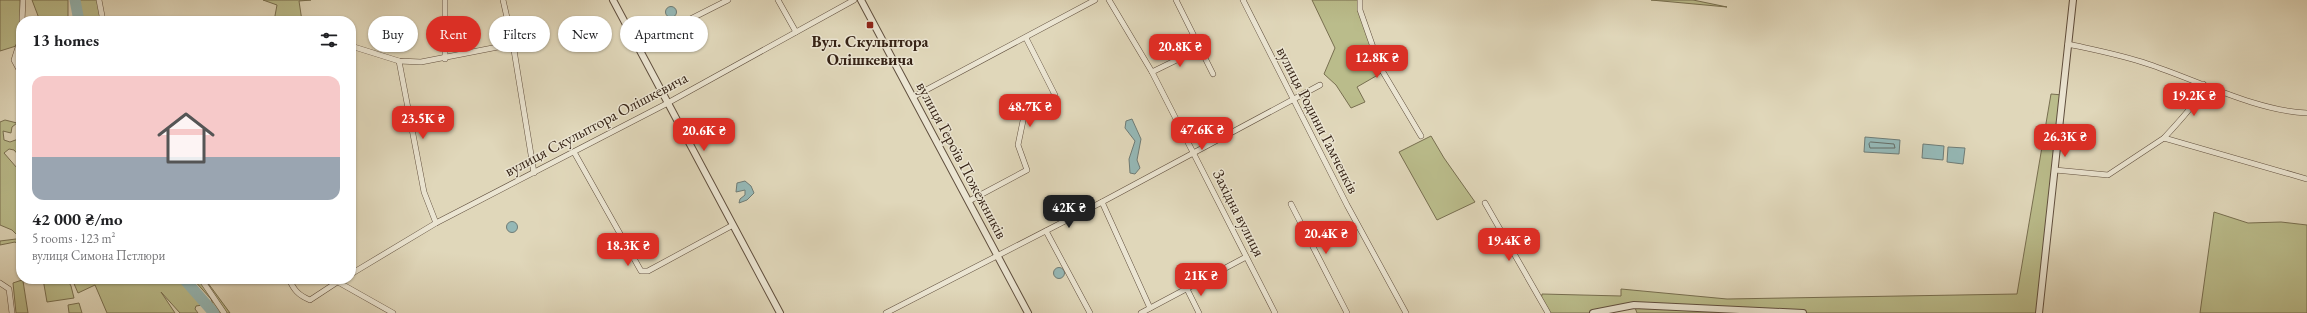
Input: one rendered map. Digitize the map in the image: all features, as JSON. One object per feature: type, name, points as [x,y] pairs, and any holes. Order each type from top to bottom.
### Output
[{"type":"street","points":[[22,16],[23,0]]},
{"type":"street","points":[[99,0],[102,16]]},
{"type":"street","points":[[445,0],[445,59]]},
{"type":"street","points":[[503,0],[506,16]]},
{"type":"street","points":[[613,0],[621,16]]},
{"type":"street","points":[[696,16],[728,0]]},
{"type":"street","points":[[778,0],[796,32]]},
{"type":"street","name":"вулиця Скульптора Олішкевича","points":[[356,271],[436,223],[574,152],[854,0]]},
{"type":"street","name":"вулиця Героїв Пожежників","points":[[861,0],[998,254],[1028,313]]},
{"type":"street","points":[[913,97],[1095,0]]},
{"type":"street","name":"Західна вулиця","points":[[1109,0],[1152,72],[1275,313]]},
{"type":"street","points":[[1176,0],[1213,74]]},
{"type":"street","name":"вулиця Родини Гамченків","points":[[1243,0],[1347,205],[1406,313]]},
{"type":"street","points":[[1360,0],[1360,10],[1380,67],[1421,136]]},
{"type":"street","points":[[2039,313],[2073,0]]},
{"type":"street","points":[[969,201],[1027,170],[1018,145],[1024,116],[1027,109],[1055,95],[1026,38]]},
{"type":"street","points":[[2068,44],[2147,63],[2268,106],[2293,112],[2307,113]]},
{"type":"street","points":[[356,48],[399,61],[421,62],[445,59],[489,49]]},
{"type":"street","points":[[1152,72],[1201,48]]},
{"type":"street","points":[[513,52],[534,172]]},
{"type":"street","points":[[640,52],[780,313]]},
{"type":"street","points":[[16,54],[14,60],[16,64]]},
{"type":"street","points":[[399,61],[424,192],[436,223]]},
{"type":"street","points":[[2055,170],[2108,175],[2164,138],[2191,108],[2201,92],[2203,84]]},
{"type":"street","points":[[886,313],[998,254],[1102,202],[1320,85]]},
{"type":"street","points":[[2164,138],[2307,180]]},
{"type":"street","points":[[574,152],[641,270],[648,271],[733,225]]},
{"type":"street","points":[[1102,202],[1150,308]]},
{"type":"street","points":[[1485,202],[1548,313]]},
{"type":"street","points":[[1291,204],[1347,313]]},
{"type":"street","points":[[1046,231],[1090,313]]},
{"type":"street","points":[[1140,313],[1246,257]]},
{"type":"street","points":[[0,283],[8,289],[12,313]]},
{"type":"street","points":[[204,284],[224,313]]},
{"type":"street","points":[[292,284],[300,296],[310,300],[334,284]]},
{"type":"street","points":[[346,284],[393,313]]},
{"type":"street","points":[[1187,289],[1199,313]]},
{"type":"street","points":[[1593,313],[1634,305],[1718,311],[1803,313]]},
{"type":"street","points":[[1655,313],[1656,306]]},
{"type":"green space","points":[[0,0],[20,0],[21,16],[16,16],[16,46],[0,51]]},
{"type":"green space","points":[[32,0],[68,0],[68,16],[38,16]]},
{"type":"green space","points":[[79,0],[100,0],[102,16],[80,16]]},
{"type":"green space","points":[[263,0],[311,0],[299,1],[301,16],[275,16],[277,5]]},
{"type":"green space","points":[[1312,0],[1359,0],[1360,10],[1383,72],[1357,87],[1365,102],[1351,108],[1336,85],[1324,74],[1335,48]]},
{"type":"green space","points":[[1651,0],[1693,0],[1727,7]]},
{"type":"green space","points":[[2051,94],[2063,95],[2039,313],[1803,313],[1643,306],[1728,313],[1637,313],[1634,305],[1593,313],[1548,313],[1541,301],[1542,294],[1621,296],[1621,289],[1727,299],[2017,294]]},
{"type":"green space","points":[[5,120],[16,123],[12,127],[11,133],[3,131],[4,140],[10,142],[16,140],[16,152],[14,150],[9,149],[4,153],[16,167],[16,234],[12,230],[0,225],[0,122]]},
{"type":"green space","points":[[1431,136],[1444,158],[1475,202],[1437,220],[1399,152]]},
{"type":"green space","points":[[2214,212],[2248,223],[2281,222],[2307,225],[2307,313],[2200,313]]},
{"type":"green space","points":[[16,239],[16,243],[0,245],[0,241]]},
{"type":"green space","points":[[16,282],[16,284],[23,284],[28,313],[16,313],[13,283]]},
{"type":"green space","points":[[44,284],[70,284],[74,298],[47,302]]},
{"type":"green space","points":[[74,284],[190,284],[193,296],[203,305],[196,306],[195,309],[198,313],[180,313],[161,292],[175,313],[107,313],[95,285],[78,293]]},
{"type":"green space","points":[[198,284],[209,284],[230,313],[216,313],[211,299]]},
{"type":"green space","points":[[79,303],[82,313],[69,313],[68,305]]},
{"type":"water","points":[[673,7],[676,10],[675,16],[667,16],[667,8]]},
{"type":"water","points":[[1132,119],[1141,139],[1137,160],[1140,168],[1135,174],[1130,173],[1129,159],[1135,141],[1125,128],[1126,121]]},
{"type":"water","points":[[1865,137],[1900,140],[1899,154],[1864,152]]},
{"type":"water","points":[[1923,144],[1944,146],[1943,160],[1922,158]]},
{"type":"water","points":[[1948,147],[1965,148],[1963,164],[1947,162]]},
{"type":"water","points":[[745,181],[751,186],[754,193],[747,200],[739,203],[740,199],[745,195],[745,190],[736,192],[737,183]]},
{"type":"water","points":[[510,222],[514,222],[516,223],[516,231],[510,232],[507,229],[507,225]]},
{"type":"water","points":[[1057,268],[1061,268],[1063,269],[1063,277],[1057,278],[1054,275],[1054,271]]},
{"type":"waterway","points":[[75,0],[78,16]]},
{"type":"waterway","points":[[188,284],[214,313]]},
{"type":"place","name":"Вул. Скульптора Олішкевича","points":[[870,25]]}]
